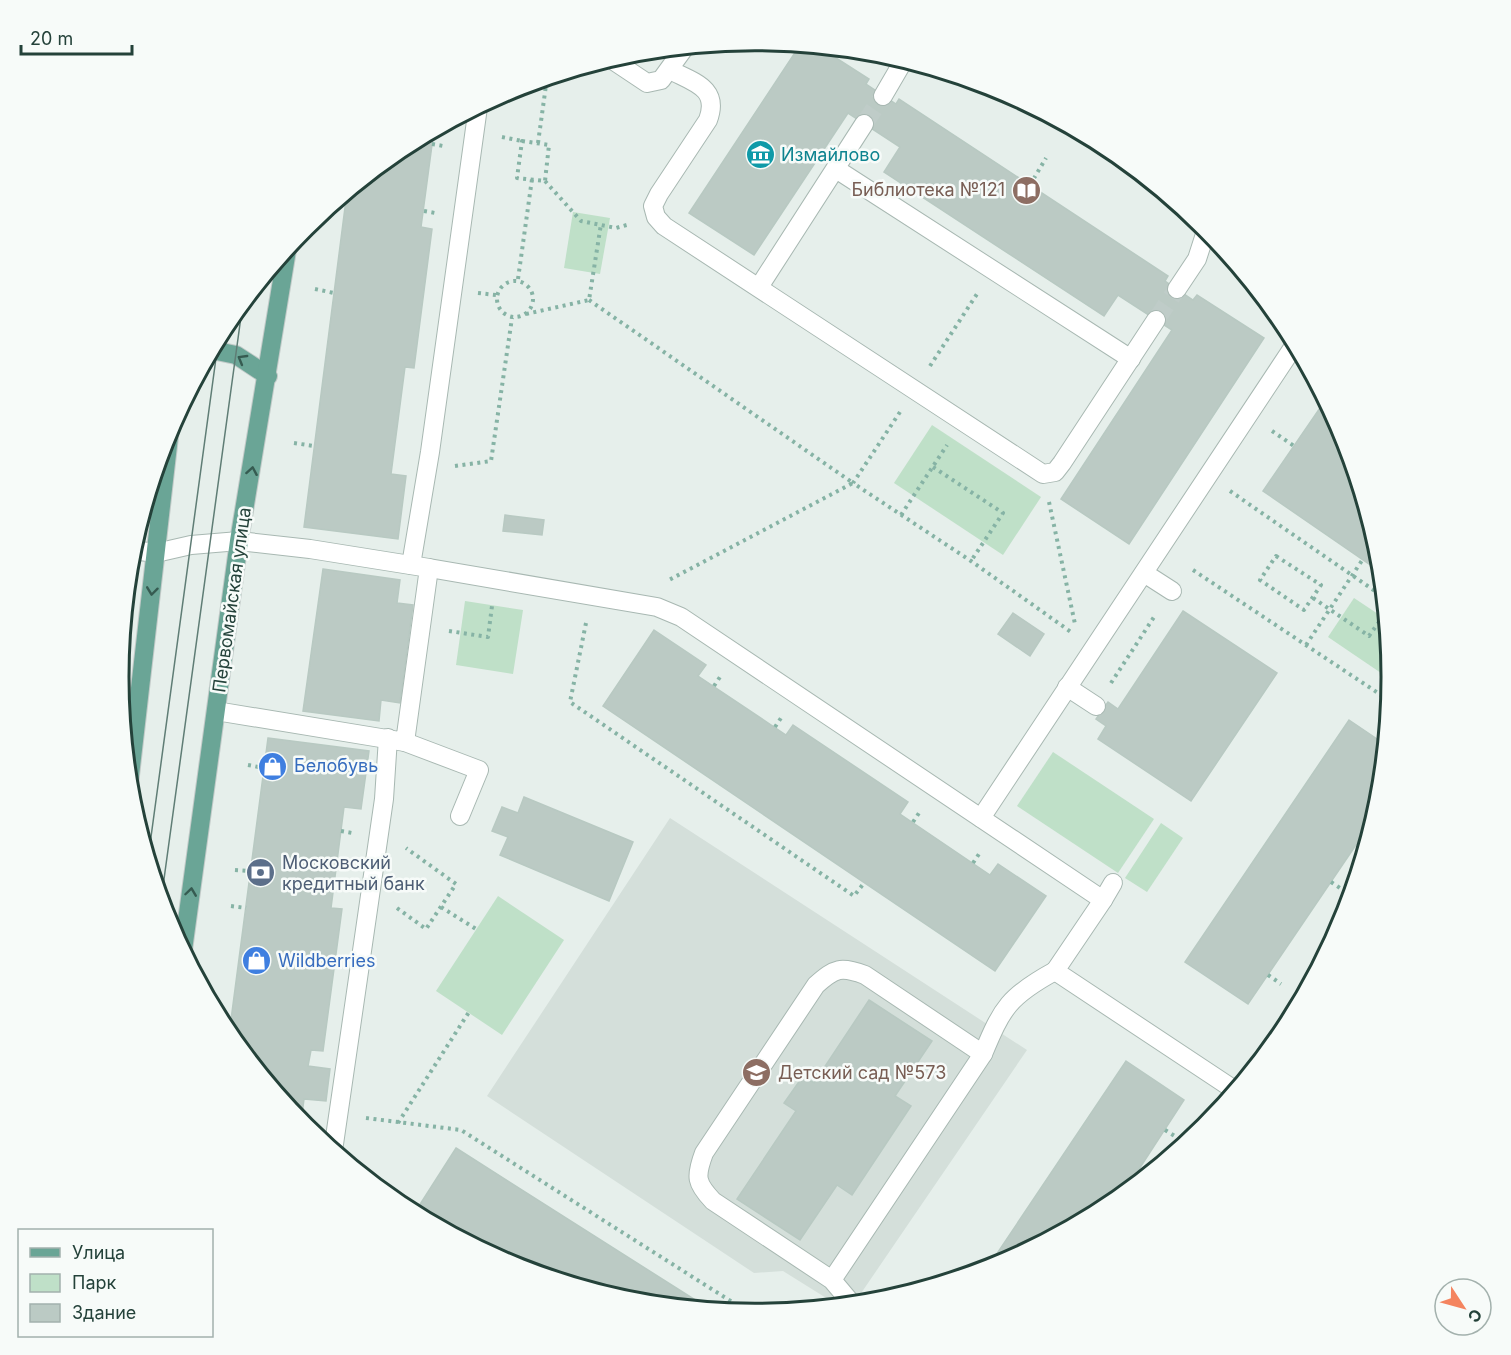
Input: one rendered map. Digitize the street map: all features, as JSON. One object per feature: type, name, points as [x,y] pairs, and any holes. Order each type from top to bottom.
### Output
[{"type":"main road","name":"Первомайская улица","points":[[185,935],[239,541],[285,263]]},
{"type":"main road","points":[[221,352],[236,355],[268,376]]},
{"type":"main road","points":[[133,749],[166,467]]},
{"type":"lane","points":[[621,66],[647,83],[661,80],[680,55]]},
{"type":"lane","points":[[883,96],[899,68]]},
{"type":"lane","points":[[670,70],[701,86],[709,94],[713,108],[708,120],[653,206],[656,217],[664,226],[1043,474],[1055,472],[1062,463],[1156,320]]},
{"type":"lane","points":[[334,1142],[384,799],[397,740],[420,566],[428,470],[477,117]]},
{"type":"lane","points":[[759,287],[864,124]]},
{"type":"lane","points":[[836,168],[1131,359]]},
{"type":"lane","points":[[1177,289],[1197,259],[1204,239]]},
{"type":"lane","points":[[981,818],[1290,352]]},
{"type":"lane","points":[[142,551],[156,553],[190,545],[239,541],[420,566],[657,607],[681,617],[1103,900]]},
{"type":"lane","points":[[1144,573],[1172,591]]},
{"type":"lane","points":[[1067,687],[1096,706]]},
{"type":"lane","points":[[216,711],[397,740],[479,770],[460,816]]},
{"type":"lane","points":[[832,1280],[982,1054],[1000,1013],[1027,986],[1055,971],[1113,883]]},
{"type":"lane","points":[[847,1297],[832,1280],[713,1201],[700,1187],[698,1171],[704,1154],[816,985],[830,973],[846,968],[865,975],[982,1054]]},
{"type":"lane","points":[[1055,971],[1230,1087]]},
{"type":"path","points":[[538,143],[546,87]]},
{"type":"path","points":[[516,140],[549,145],[545,182]]},
{"type":"path","points":[[522,141],[517,178],[545,182],[581,221],[608,225]]},
{"type":"path","points":[[1030,185],[1046,158]]},
{"type":"path","points":[[518,279],[532,179]]},
{"type":"path","points":[[589,300],[601,224]]},
{"type":"path","points":[[629,601],[853,483],[993,270]]},
{"type":"path","points":[[526,314],[534,301],[530,287],[518,279],[503,283],[496,295],[499,310],[512,318],[589,300],[1078,636],[1043,474]]},
{"type":"path","points":[[315,289],[334,292]]},
{"type":"path","points":[[428,470],[491,461],[512,318]]},
{"type":"path","points":[[901,515],[951,438]]},
{"type":"path","points":[[294,443],[314,446]]},
{"type":"path","points":[[933,467],[1003,513],[971,561]]},
{"type":"path","points":[[1208,476],[1376,592]]},
{"type":"path","points":[[1160,548],[1382,695]]},
{"type":"path","points":[[1276,556],[1321,585],[1312,598],[1305,610],[1260,580],[1276,556]]},
{"type":"path","points":[[1306,645],[1363,560]]},
{"type":"path","points":[[1312,598],[1369,636],[1379,621]]},
{"type":"path","points":[[460,632],[488,637],[492,605]]},
{"type":"path","points":[[587,618],[570,702],[854,896],[864,883]]},
{"type":"path","points":[[248,765],[264,768]]},
{"type":"path","points":[[913,822],[919,813]]},
{"type":"path","points":[[236,870],[250,871]]},
{"type":"path","points":[[406,916],[426,929],[456,884],[436,871]]},
{"type":"path","points":[[1331,882],[1343,890]]},
{"type":"path","points":[[231,906],[246,908]]},
{"type":"path","points":[[441,906],[476,930]]},
{"type":"path","points":[[1268,975],[1281,984]]},
{"type":"path","points":[[398,1123],[469,1012]]},
{"type":"path","points":[[339,1114],[461,1130],[734,1303]]},
{"type":"path","points":[[1166,1130],[1178,1138]]},
{"type":"shaded area","name":"Детский сад №573","points":[[670,818],[1027,1050],[860,1295],[829,1300],[783,1271],[754,1273],[487,1096]]},
{"type":"green space","points":[[573,212],[610,218],[600,274],[564,268]]},
{"type":"green space","points":[[932,425],[1041,497],[1003,555],[894,483]]},
{"type":"green space","points":[[1354,598],[1379,615],[1382,672],[1381,673],[1328,637]]},
{"type":"green space","points":[[465,601],[523,610],[513,674],[456,665]]},
{"type":"green space","points":[[1053,752],[1154,819],[1118,873],[1017,806]]},
{"type":"green space","points":[[1161,823],[1183,838],[1147,892],[1125,878]]},
{"type":"green space","points":[[498,896],[564,940],[502,1035],[436,991]]},
{"type":"building","points":[[795,52],[832,56],[869,79],[866,84],[896,104],[899,99],[1168,276],[1165,281],[1193,300],[1197,295],[1264,338],[1129,544],[1061,499],[1172,330],[1118,295],[1104,316],[884,172],[900,147],[848,113],[754,255],[689,213]]},
{"type":"building","points":[[433,141],[421,227],[432,229],[414,368],[405,367],[391,474],[406,476],[398,539],[304,527],[346,203],[374,180]]},
{"type":"building","points":[[1320,407],[1349,476],[1361,515],[1372,566],[1263,491]]},
{"type":"building","points":[[505,515],[544,520],[542,535],[503,531]]},
{"type":"building","points":[[323,569],[400,580],[397,603],[413,605],[400,703],[381,700],[379,721],[303,711]]},
{"type":"building","points":[[1183,611],[1277,673],[1191,801],[1098,739],[1106,726],[1096,719],[1108,702],[1118,709]]},
{"type":"building","points":[[1013,613],[1044,634],[1030,656],[998,634]]},
{"type":"building","points":[[654,630],[706,665],[698,676],[786,735],[793,725],[908,802],[900,814],[990,875],[998,864],[1046,896],[995,971],[603,706]]},
{"type":"building","points":[[1349,720],[1379,740],[1362,836],[1248,1004],[1185,962]]},
{"type":"building","points":[[268,738],[369,751],[361,809],[344,807],[331,908],[342,909],[323,1051],[311,1050],[308,1066],[330,1069],[326,1101],[304,1099],[303,1111],[258,1059],[231,1020]]},
{"type":"building","points":[[524,797],[633,842],[609,901],[500,855],[508,837],[492,831],[502,807],[518,813]]},
{"type":"building","points":[[869,1000],[932,1041],[895,1096],[911,1106],[852,1195],[837,1185],[800,1240],[737,1199],[796,1111],[784,1103],[803,1076],[814,1083]]},
{"type":"building","points":[[1126,1061],[1184,1100],[1134,1177],[1069,1220],[996,1256]]},
{"type":"building","points":[[456,1148],[697,1301],[633,1292],[554,1271],[478,1239],[419,1206]]},
{"type":"tunnel","points":[[864,124],[883,96]]},
{"type":"tunnel","points":[[1156,320],[1177,289]]},
{"type":"tram line","points":[[163,883],[240,321]]},
{"type":"tram line","points":[[150,841],[216,360]]},
{"type":"place","name":"Измайлово","points":[[760,155]]},
{"type":"place","name":"Библиотека №121","points":[[1026,190]]},
{"type":"place","name":"Белобувь","points":[[273,766]]},
{"type":"place","name":"Московский кредитный банк","points":[[261,873]]},
{"type":"place","name":"Wildberries","points":[[257,961]]},
{"type":"place","name":"Детский сад №573","points":[[757,1073]]}]
